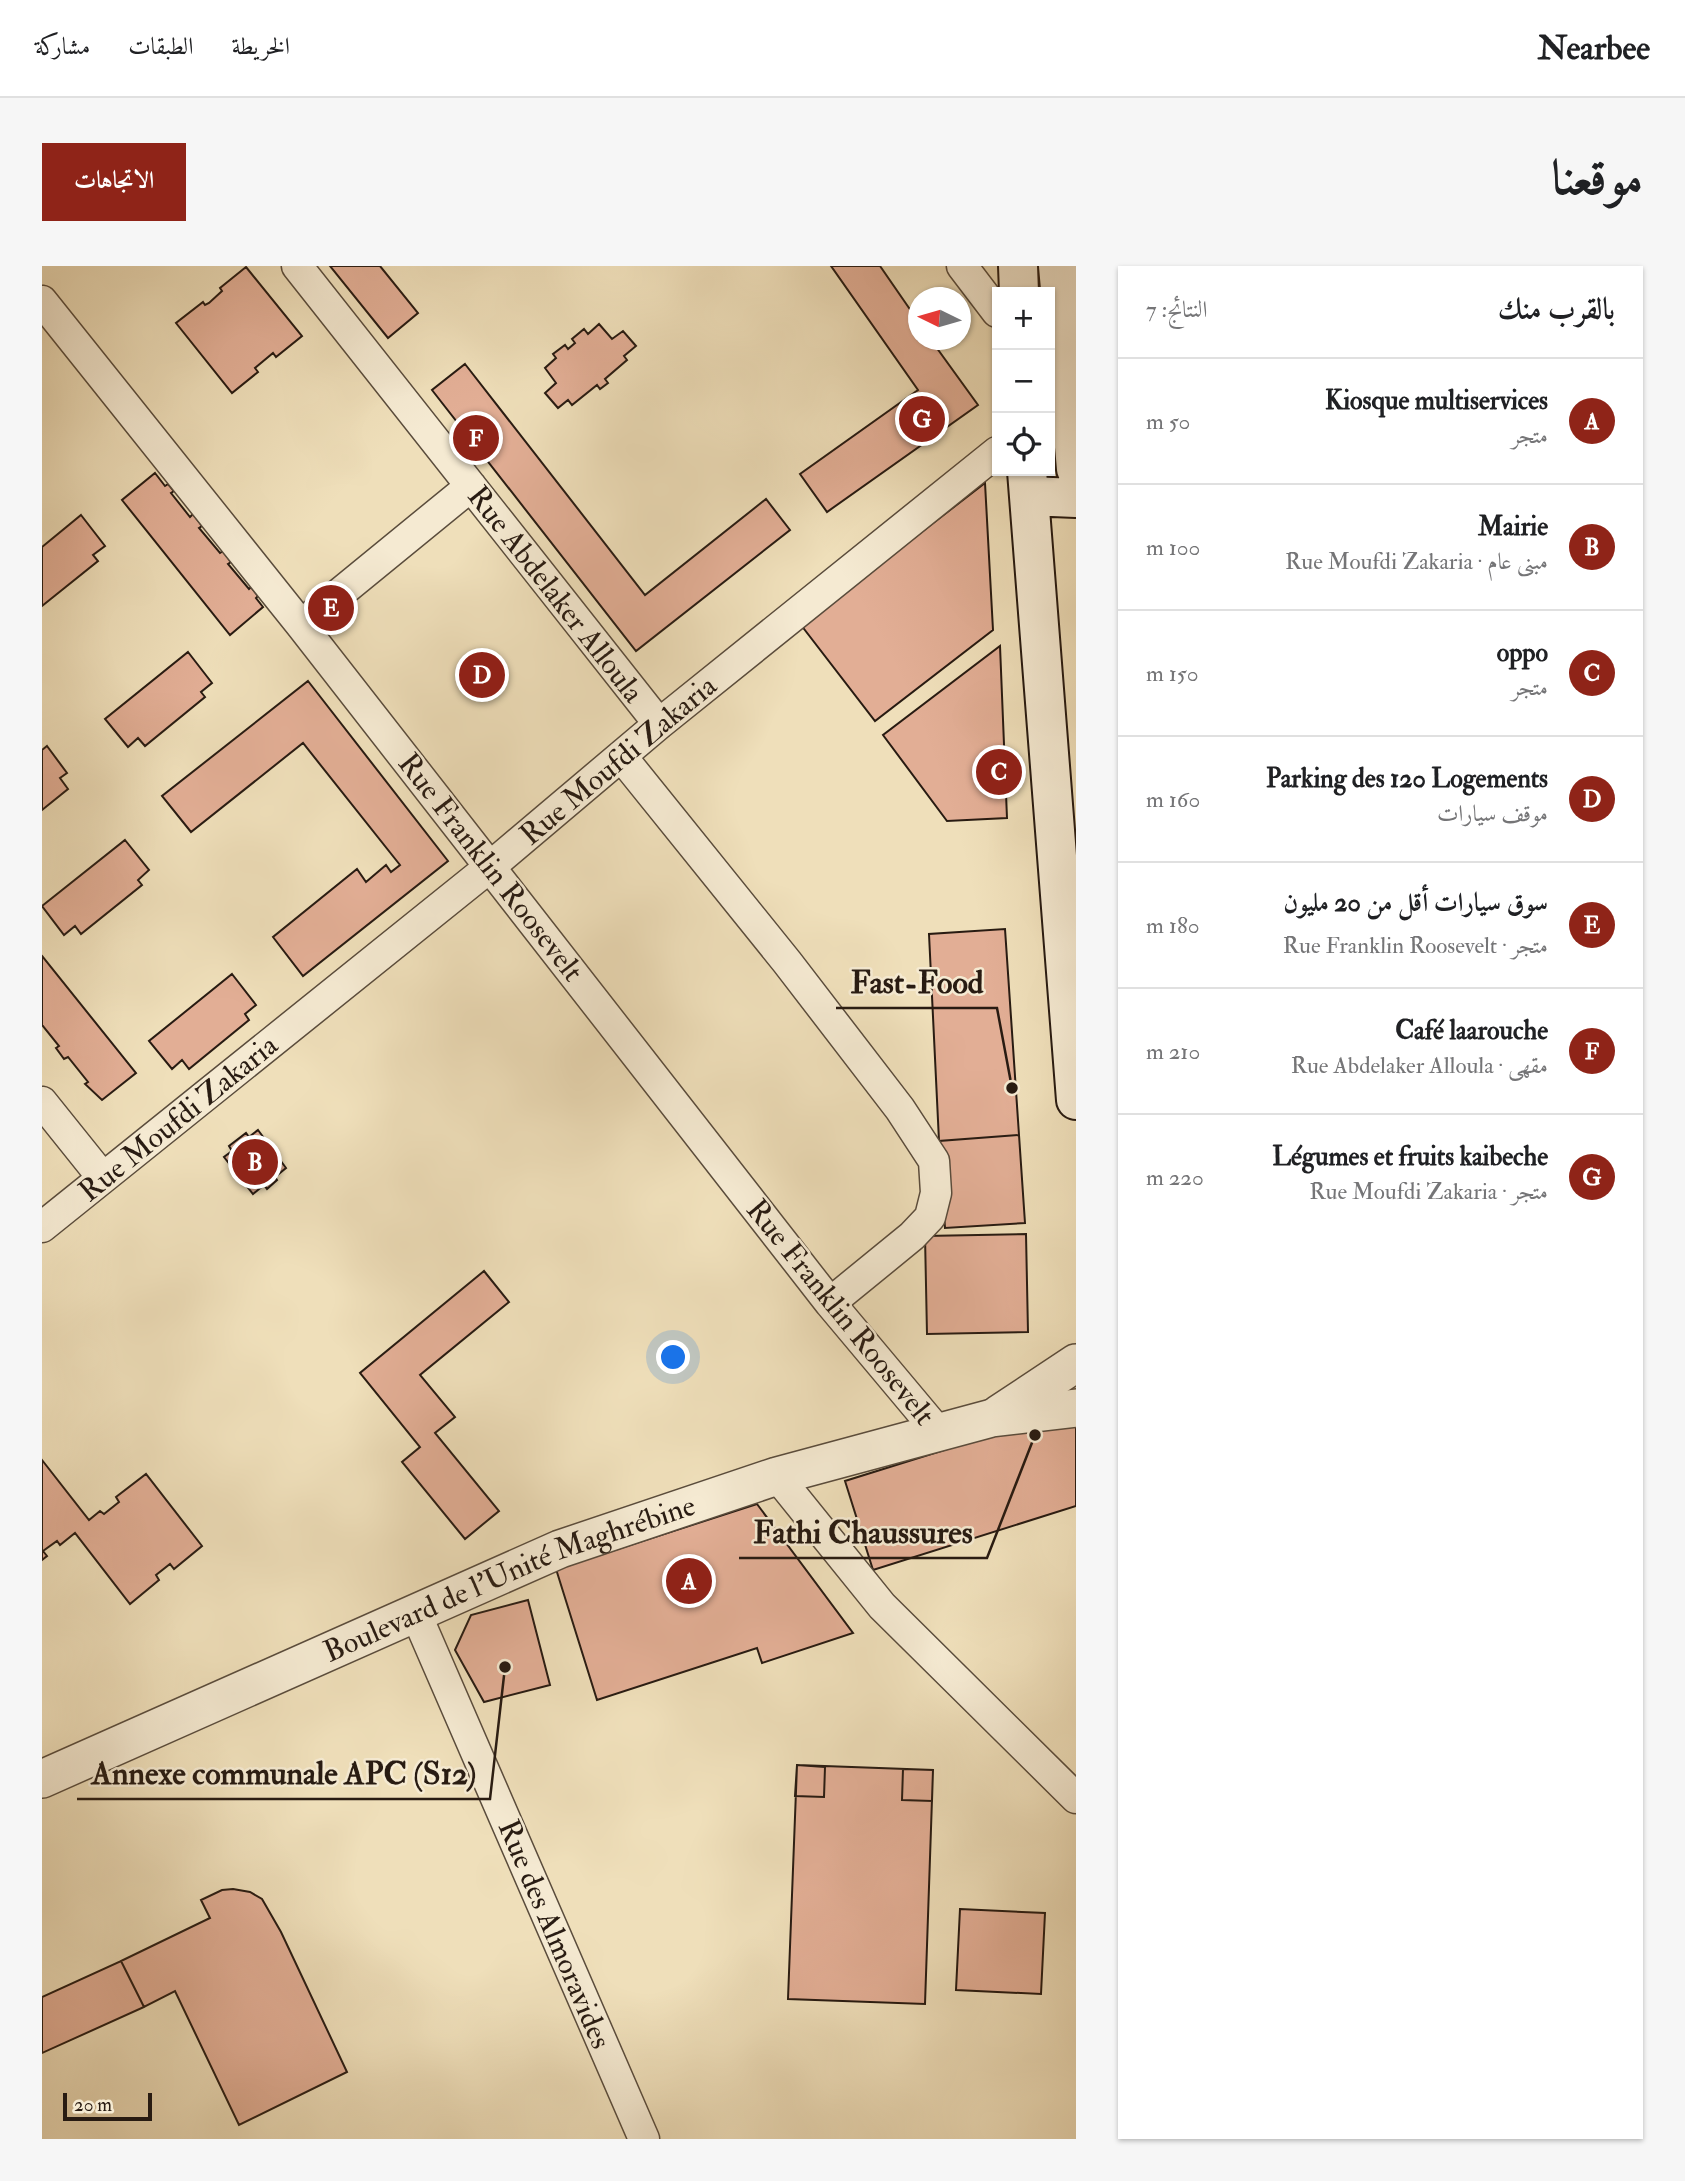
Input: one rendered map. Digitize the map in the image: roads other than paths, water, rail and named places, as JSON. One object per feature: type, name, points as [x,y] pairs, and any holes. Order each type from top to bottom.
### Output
[{"type":"main road","points":[[1018,266],[1019,287]]},
{"type":"main road","points":[[1058,266],[1076,469]]},
{"type":"main road","points":[[1076,498],[1028,483],[1076,1100]]},
{"type":"street","name":"Rue Abdelaker Alloula","points":[[297,266],[659,724]]},
{"type":"street","points":[[962,266],[992,305]]},
{"type":"street","name":"Rue Franklin Roosevelt","points":[[42,301],[491,866],[830,1303],[939,1433]]},
{"type":"street","name":"Rue Moufdi Zakaria","points":[[42,1227],[491,866],[659,724],[992,456]]},
{"type":"street","points":[[301,625],[471,486]]},
{"type":"street","points":[[621,756],[811,993],[900,1109],[934,1161],[936,1193],[930,1217],[912,1236],[830,1303]]},
{"type":"street","points":[[42,1102],[103,1178]]},
{"type":"street","name":"Boulevard de l'Unité Maghrébine","points":[[992,1418],[1076,1363]]},
{"type":"street","name":"Boulevard de l'Unité Maghrébine","points":[[42,1779],[560,1549],[777,1476],[992,1418],[1076,1408]]},
{"type":"street","points":[[777,1476],[881,1606],[1076,1798]]},
{"type":"street","name":"Rue des Almoravides","points":[[416,1614],[644,2139]]},
{"type":"place","name":"Légumes et fruits kaibeche","points":[[922,419]]},
{"type":"place","name":"Café laarouche","points":[[476,438]]},
{"type":"place","name":"سوق سيارات أقل من 20 مليون","points":[[331,608]]},
{"type":"place","name":"Parking des 120 Logements","points":[[482,675]]},
{"type":"place","name":"oppo","points":[[999,772]]},
{"type":"place","name":"Fast-Food","points":[[1012,1088]]},
{"type":"place","name":"Mairie","points":[[255,1162]]},
{"type":"place","name":"Fathi Chaussures","points":[[1035,1435]]},
{"type":"place","name":"Kiosque multiservices","points":[[689,1581]]},
{"type":"place","name":"Annexe communale APC (S12)","points":[[505,1667]]}]
